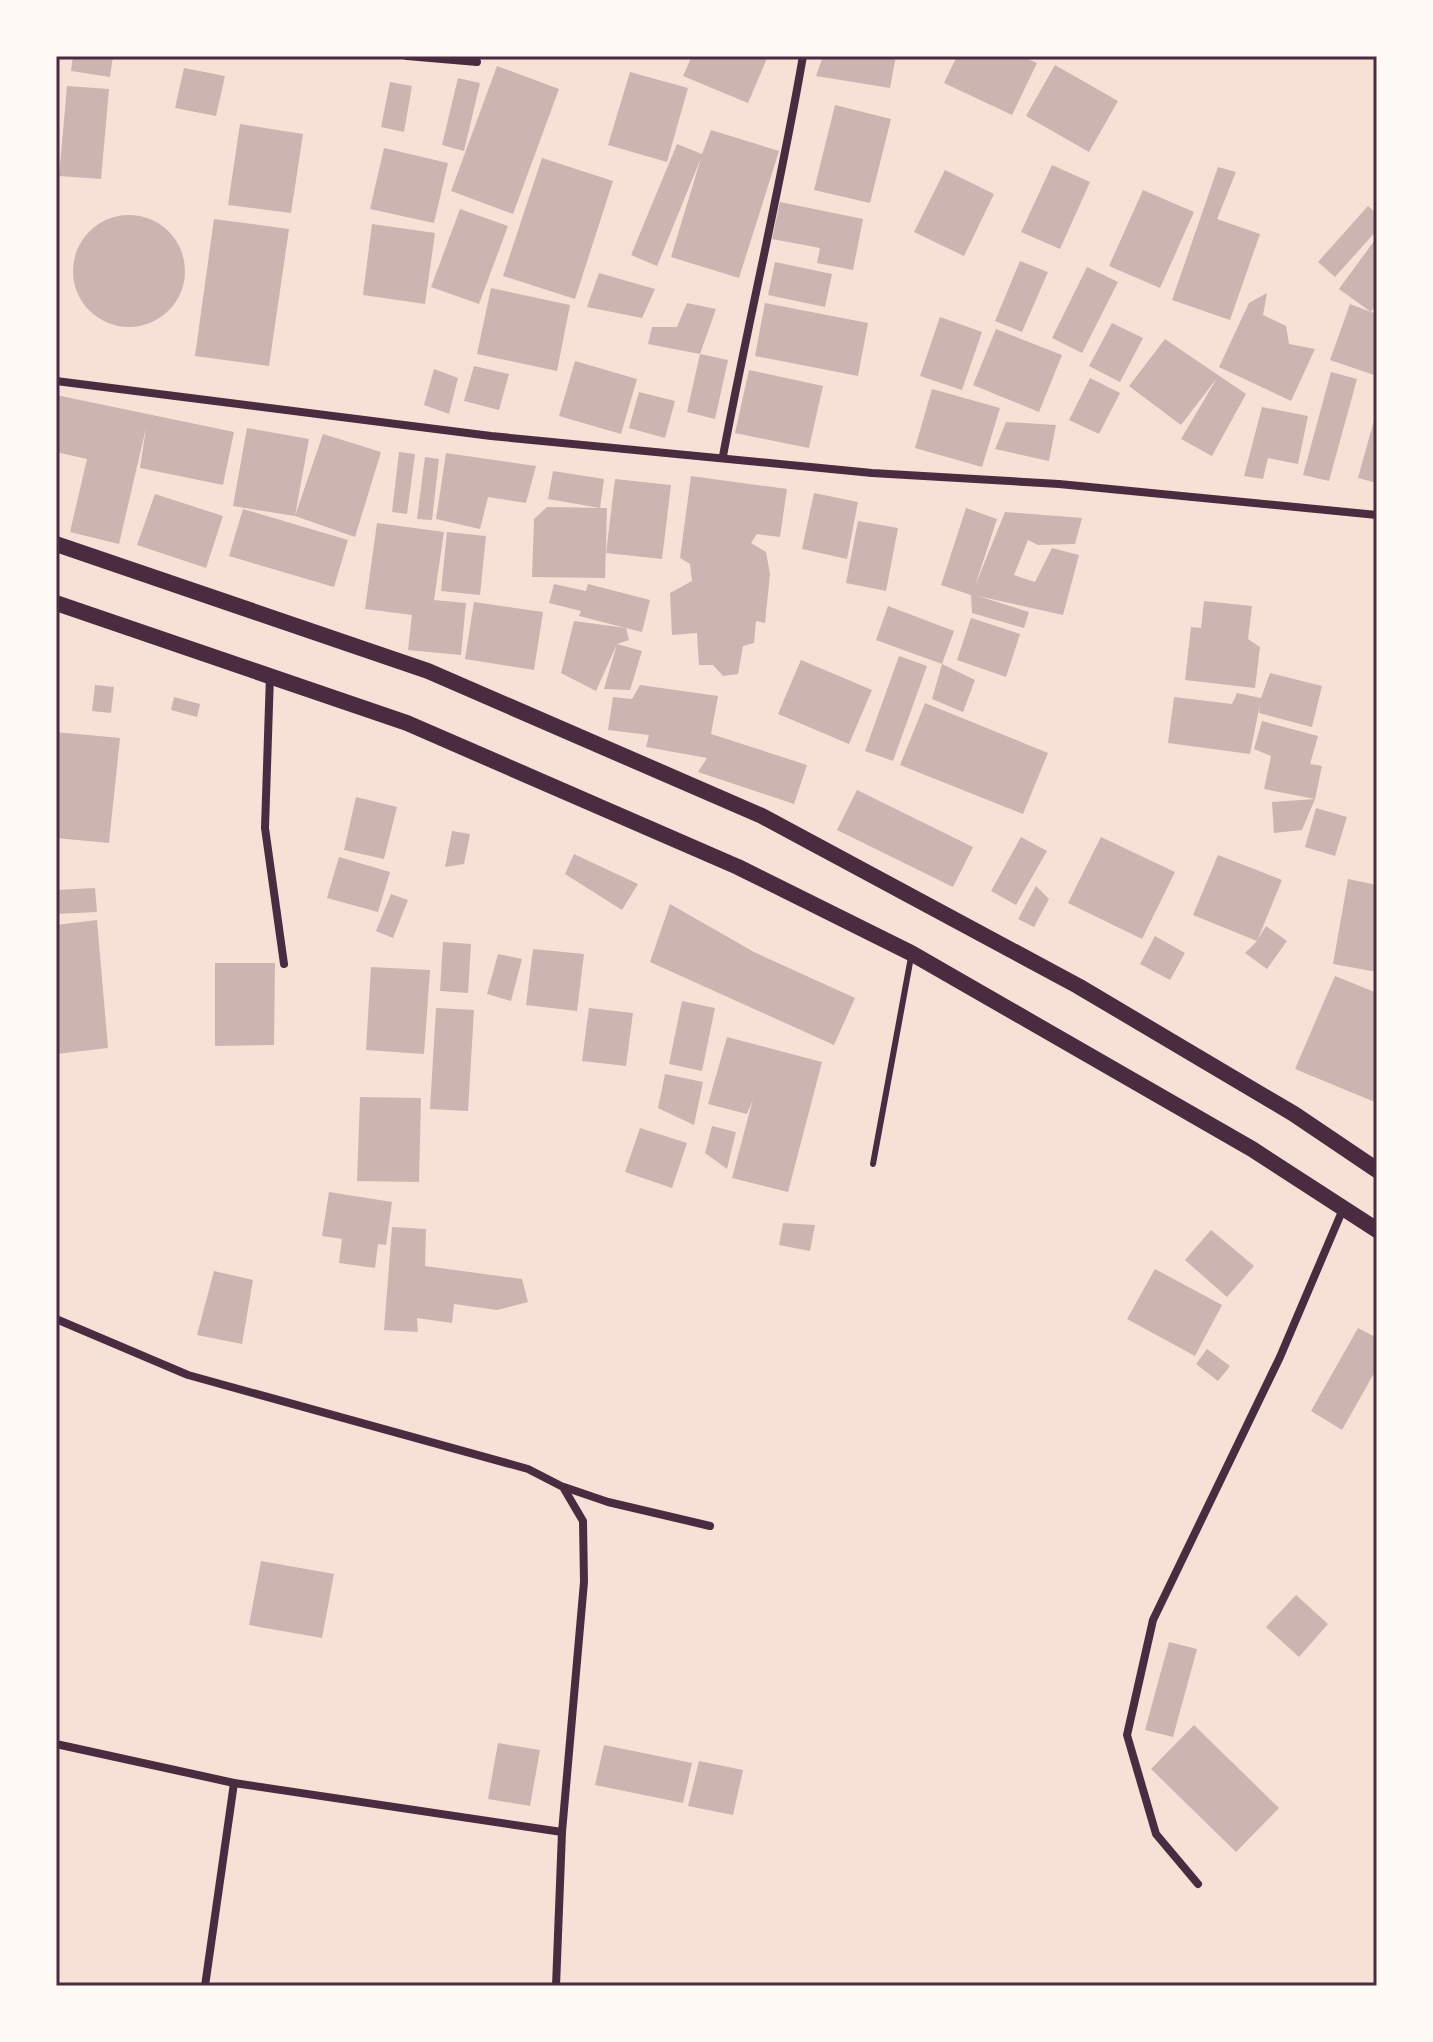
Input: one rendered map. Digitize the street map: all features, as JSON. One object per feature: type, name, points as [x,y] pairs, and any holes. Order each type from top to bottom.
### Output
[{"type":"main road","points":[[56,544],[428,671],[762,816],[1078,986],[1294,1114],[1377,1170]]},
{"type":"main road","points":[[56,603],[407,723],[695,848],[911,953],[1252,1149],[1377,1230]]},
{"type":"street","points":[[407,56],[477,62]]},
{"type":"street","points":[[723,456],[746,330],[785,160],[803,56]]},
{"type":"street","points":[[56,381],[351,421],[872,473],[1059,484],[1377,515]]},
{"type":"street","points":[[270,674],[265,828],[284,964]]},
{"type":"street","points":[[1198,1884],[1156,1834],[1127,1735],[1153,1620],[1280,1357],[1343,1208]]},
{"type":"street","points":[[56,1319],[188,1375],[528,1469],[563,1487],[608,1502],[710,1526]]},
{"type":"street","points":[[556,1986],[562,1832],[584,1582],[583,1521],[563,1487]]},
{"type":"street","points":[[56,1744],[234,1783],[562,1832]]},
{"type":"street","points":[[205,1986],[234,1783]]},
{"type":"lane","points":[[873,1164],[911,953]]},
{"type":"building","points":[[73,56],[113,56],[110,77],[71,71]]},
{"type":"building","points":[[692,56],[768,56],[748,103],[683,76]]},
{"type":"building","points":[[823,56],[896,56],[890,88],[816,76]]},
{"type":"building","points":[[957,56],[1021,56],[1037,63],[1012,115],[944,83]]},
{"type":"building","points":[[1055,65],[1118,101],[1089,152],[1026,116]]},
{"type":"building","points":[[497,66],[559,89],[513,214],[451,191]]},
{"type":"building","points":[[184,68],[225,76],[216,116],[175,108]]},
{"type":"building","points":[[630,72],[688,88],[667,162],[608,145]]},
{"type":"building","points":[[458,78],[480,83],[464,151],[442,145]]},
{"type":"building","points":[[390,82],[412,86],[404,132],[381,127]]},
{"type":"building","points":[[67,86],[109,89],[101,179],[59,176]]},
{"type":"building","points":[[835,105],[891,119],[870,203],[814,190]]},
{"type":"building","points":[[240,124],[303,134],[291,213],[228,205]]},
{"type":"building","points":[[711,130],[779,151],[739,278],[671,257],[701,158],[657,266],[631,255],[677,144],[702,154]]},
{"type":"building","points":[[384,148],[448,163],[434,223],[370,209]]},
{"type":"building","points":[[542,158],[613,181],[575,299],[503,276]]},
{"type":"building","points":[[1052,165],[1090,182],[1060,249],[1021,232]]},
{"type":"building","points":[[1218,167],[1236,172],[1217,219],[1260,234],[1230,320],[1172,300]]},
{"type":"building","points":[[945,170],[994,194],[964,256],[914,232]]},
{"type":"building","points":[[1143,190],[1194,212],[1160,288],[1109,266]]},
{"type":"building","points":[[780,202],[863,219],[853,270],[817,263],[820,248],[772,239]]},
{"type":"building","points":[[1368,206],[1377,214],[1377,230],[1335,277],[1318,262]]},
{"type":"building","points":[[460,209],[508,226],[479,304],[431,287]]},
{"type":"building","points":[[129,215],[151,219],[169,231],[181,249],[185,271],[181,293],[169,311],[151,323],[129,327],[107,323],[89,311],[77,293],[73,271],[77,249],[89,231],[107,219]]},
{"type":"building","points":[[214,219],[289,229],[269,366],[195,356]]},
{"type":"building","points":[[372,224],[435,233],[425,304],[363,295]]},
{"type":"building","points":[[1377,237],[1377,304],[1371,312],[1339,289]]},
{"type":"building","points":[[1020,261],[1048,272],[1022,332],[995,321]]},
{"type":"building","points":[[775,262],[832,274],[825,307],[768,295]]},
{"type":"building","points":[[1087,267],[1118,282],[1082,353],[1052,338]]},
{"type":"building","points":[[599,273],[655,289],[642,318],[587,307]]},
{"type":"building","points":[[491,288],[570,305],[557,371],[477,354]]},
{"type":"building","points":[[1267,293],[1263,315],[1286,326],[1289,344],[1315,349],[1291,401],[1219,367],[1249,303]]},
{"type":"building","points":[[687,303],[716,309],[700,354],[648,344],[652,327],[677,327]]},
{"type":"building","points":[[765,303],[868,323],[858,376],[755,356]]},
{"type":"building","points":[[1350,304],[1377,314],[1377,376],[1330,360]]},
{"type":"building","points":[[940,317],[982,332],[962,390],[920,376]]},
{"type":"building","points":[[1112,323],[1143,338],[1120,382],[1089,366]]},
{"type":"building","points":[[996,329],[1062,355],[1039,412],[973,385]]},
{"type":"building","points":[[1165,339],[1246,394],[1212,456],[1181,439],[1217,378],[1181,425],[1129,386]]},
{"type":"building","points":[[700,354],[728,360],[715,419],[687,412]]},
{"type":"building","points":[[575,361],[637,379],[621,434],[559,416]]},
{"type":"building","points":[[474,366],[509,374],[499,410],[464,401]]},
{"type":"building","points":[[434,369],[458,378],[449,414],[424,405]]},
{"type":"building","points":[[749,370],[823,386],[809,448],[735,433]]},
{"type":"building","points":[[1331,372],[1357,379],[1329,481],[1303,475]]},
{"type":"building","points":[[1090,378],[1120,393],[1099,434],[1069,420]]},
{"type":"building","points":[[932,389],[1000,408],[982,467],[915,448]]},
{"type":"building","points":[[639,392],[675,401],[665,438],[629,428]]},
{"type":"building","points":[[56,395],[234,432],[223,485],[140,468],[146,428],[119,544],[70,532],[87,459],[56,452]]},
{"type":"building","points":[[1262,407],[1308,416],[1298,464],[1268,458],[1263,479],[1244,476]]},
{"type":"building","points":[[1377,413],[1377,483],[1358,478]]},
{"type":"building","points":[[1006,422],[1056,425],[1049,461],[995,449]]},
{"type":"building","points":[[247,428],[309,439],[295,516],[233,506]]},
{"type":"building","points":[[323,434],[381,452],[355,537],[295,516]]},
{"type":"building","points":[[399,452],[415,454],[407,514],[392,512]]},
{"type":"building","points":[[446,453],[536,466],[526,503],[488,497],[480,529],[436,519]]},
{"type":"building","points":[[425,457],[439,459],[432,520],[417,519]]},
{"type":"building","points":[[553,471],[604,479],[600,508],[548,499]]},
{"type":"building","points":[[691,476],[787,489],[780,537],[757,534],[751,543],[766,552],[770,574],[765,623],[756,621],[754,643],[743,646],[738,674],[723,676],[713,665],[699,665],[697,633],[672,635],[670,593],[692,581],[690,564],[680,558]]},
{"type":"building","points":[[615,479],[671,485],[662,559],[606,553]]},
{"type":"building","points":[[814,493],[858,502],[847,559],[802,549]]},
{"type":"building","points":[[155,494],[223,516],[206,568],[137,545]]},
{"type":"building","points":[[547,507],[607,508],[605,578],[532,577],[534,519]]},
{"type":"building","points":[[966,508],[997,519],[975,586],[1005,512],[1082,518],[1075,544],[1038,545],[1028,540],[1014,575],[1035,582],[1052,548],[1079,555],[1063,615],[978,596],[1029,612],[1024,628],[972,613],[971,595],[941,585]]},
{"type":"building","points":[[243,509],[348,540],[334,587],[229,556]]},
{"type":"building","points":[[858,521],[898,528],[886,591],[846,583]]},
{"type":"building","points":[[377,523],[444,532],[434,600],[466,603],[461,655],[408,650],[412,615],[365,609]]},
{"type":"building","points":[[447,532],[486,536],[480,595],[441,591]]},
{"type":"building","points":[[554,584],[586,591],[588,584],[650,600],[642,632],[579,616],[581,611],[549,603]]},
{"type":"building","points":[[1204,601],[1252,606],[1248,639],[1260,647],[1255,688],[1185,680],[1191,627],[1201,628]]},
{"type":"building","points":[[474,602],[543,612],[534,670],[465,659]]},
{"type":"building","points":[[888,606],[954,631],[942,664],[876,640]]},
{"type":"building","points":[[971,618],[1020,634],[1006,677],[957,660]]},
{"type":"building","points":[[574,621],[626,628],[629,640],[617,644],[596,691],[561,673]]},
{"type":"building","points":[[617,644],[642,651],[630,690],[604,689]]},
{"type":"building","points":[[899,656],[927,666],[893,761],[865,751]]},
{"type":"building","points":[[801,660],[872,690],[849,744],[778,714]]},
{"type":"building","points":[[942,664],[975,680],[963,712],[932,699]]},
{"type":"building","points":[[1270,673],[1322,686],[1312,727],[1259,713],[1260,704],[1250,754],[1168,743],[1174,697],[1232,704],[1237,693],[1261,698]]},
{"type":"building","points":[[95,685],[114,687],[111,713],[92,711]]},
{"type":"building","points":[[640,685],[718,696],[711,734],[807,765],[794,804],[698,772],[707,758],[646,747],[649,735],[608,730],[613,697],[632,699]]},
{"type":"building","points":[[174,697],[200,704],[197,717],[171,710]]},
{"type":"building","points":[[925,703],[1048,753],[1023,814],[900,765]]},
{"type":"building","points":[[1262,721],[1318,736],[1310,764],[1322,766],[1315,799],[1264,789],[1271,756],[1254,749]]},
{"type":"building","points":[[56,732],[120,738],[109,843],[56,838]]},
{"type":"building","points":[[857,790],[973,847],[953,887],[837,830]]},
{"type":"building","points":[[356,797],[397,807],[384,859],[344,850]]},
{"type":"building","points":[[1315,799],[1302,830],[1274,833],[1272,802]]},
{"type":"building","points":[[1316,808],[1347,817],[1335,856],[1305,847]]},
{"type":"building","points":[[452,831],[470,834],[464,864],[445,867]]},
{"type":"building","points":[[1021,837],[1047,851],[1016,905],[991,891]]},
{"type":"building","points":[[1101,837],[1175,872],[1142,939],[1068,903]]},
{"type":"building","points":[[574,854],[638,884],[622,910],[565,874]]},
{"type":"building","points":[[1218,855],[1282,880],[1257,941],[1193,915]]},
{"type":"building","points":[[339,857],[390,872],[378,912],[327,898]]},
{"type":"building","points":[[1348,879],[1377,885],[1377,972],[1333,964]]},
{"type":"building","points":[[1036,886],[1049,899],[1034,927],[1018,919]]},
{"type":"building","points":[[95,888],[97,912],[56,914],[56,890]]},
{"type":"building","points":[[391,894],[408,900],[393,938],[376,931]]},
{"type":"building","points":[[670,904],[754,952],[855,998],[834,1045],[650,962]]},
{"type":"building","points":[[97,920],[108,1048],[56,1054],[56,925]]},
{"type":"building","points":[[1266,926],[1287,941],[1267,969],[1245,953]]},
{"type":"building","points":[[1155,936],[1185,953],[1170,980],[1140,964]]},
{"type":"building","points":[[443,942],[471,944],[468,993],[440,991]]},
{"type":"building","points":[[533,949],[584,954],[577,1011],[526,1005]]},
{"type":"building","points":[[498,954],[522,959],[511,1001],[487,994]]},
{"type":"building","points":[[215,963],[275,963],[274,1045],[215,1046]]},
{"type":"building","points":[[371,967],[430,970],[424,1054],[366,1050]]},
{"type":"building","points":[[1335,976],[1377,993],[1377,1103],[1295,1069]]},
{"type":"building","points":[[682,1001],[715,1008],[702,1071],[669,1064]]},
{"type":"building","points":[[436,1008],[474,1010],[468,1111],[430,1109]]},
{"type":"building","points":[[589,1008],[633,1013],[626,1066],[582,1061]]},
{"type":"building","points":[[727,1037],[822,1062],[788,1192],[732,1178],[753,1099],[747,1114],[708,1104]]},
{"type":"building","points":[[665,1074],[703,1082],[694,1125],[658,1108]]},
{"type":"building","points":[[360,1097],[421,1098],[419,1182],[357,1181]]},
{"type":"building","points":[[712,1126],[736,1132],[727,1169],[705,1153]]},
{"type":"building","points":[[640,1128],[687,1143],[672,1188],[625,1172]]},
{"type":"building","points":[[329,1192],[392,1202],[386,1245],[378,1244],[375,1268],[339,1263],[342,1239],[322,1236]]},
{"type":"building","points":[[783,1223],[815,1225],[810,1251],[779,1245]]},
{"type":"building","points":[[392,1227],[426,1229],[425,1266],[522,1279],[528,1302],[497,1310],[454,1304],[452,1323],[417,1318],[418,1332],[384,1330]]},
{"type":"building","points":[[1211,1230],[1254,1266],[1227,1297],[1185,1260]]},
{"type":"building","points":[[1155,1269],[1222,1305],[1195,1356],[1127,1319]]},
{"type":"building","points":[[214,1271],[253,1280],[242,1344],[197,1335]]},
{"type":"building","points":[[1358,1328],[1377,1338],[1377,1368],[1342,1430],[1311,1411]]},
{"type":"building","points":[[1207,1349],[1230,1366],[1218,1381],[1196,1364]]},
{"type":"building","points":[[261,1561],[334,1574],[322,1638],[249,1625]]},
{"type":"building","points":[[1296,1595],[1328,1624],[1299,1657],[1266,1627]]},
{"type":"building","points":[[1169,1642],[1197,1649],[1173,1737],[1145,1730]]},
{"type":"building","points":[[1194,1725],[1279,1808],[1236,1852],[1151,1769]]},
{"type":"building","points":[[498,1743],[540,1750],[530,1806],[488,1799]]},
{"type":"building","points":[[604,1745],[692,1763],[683,1803],[595,1785]]},
{"type":"building","points":[[699,1761],[743,1770],[733,1815],[688,1806]]}]
